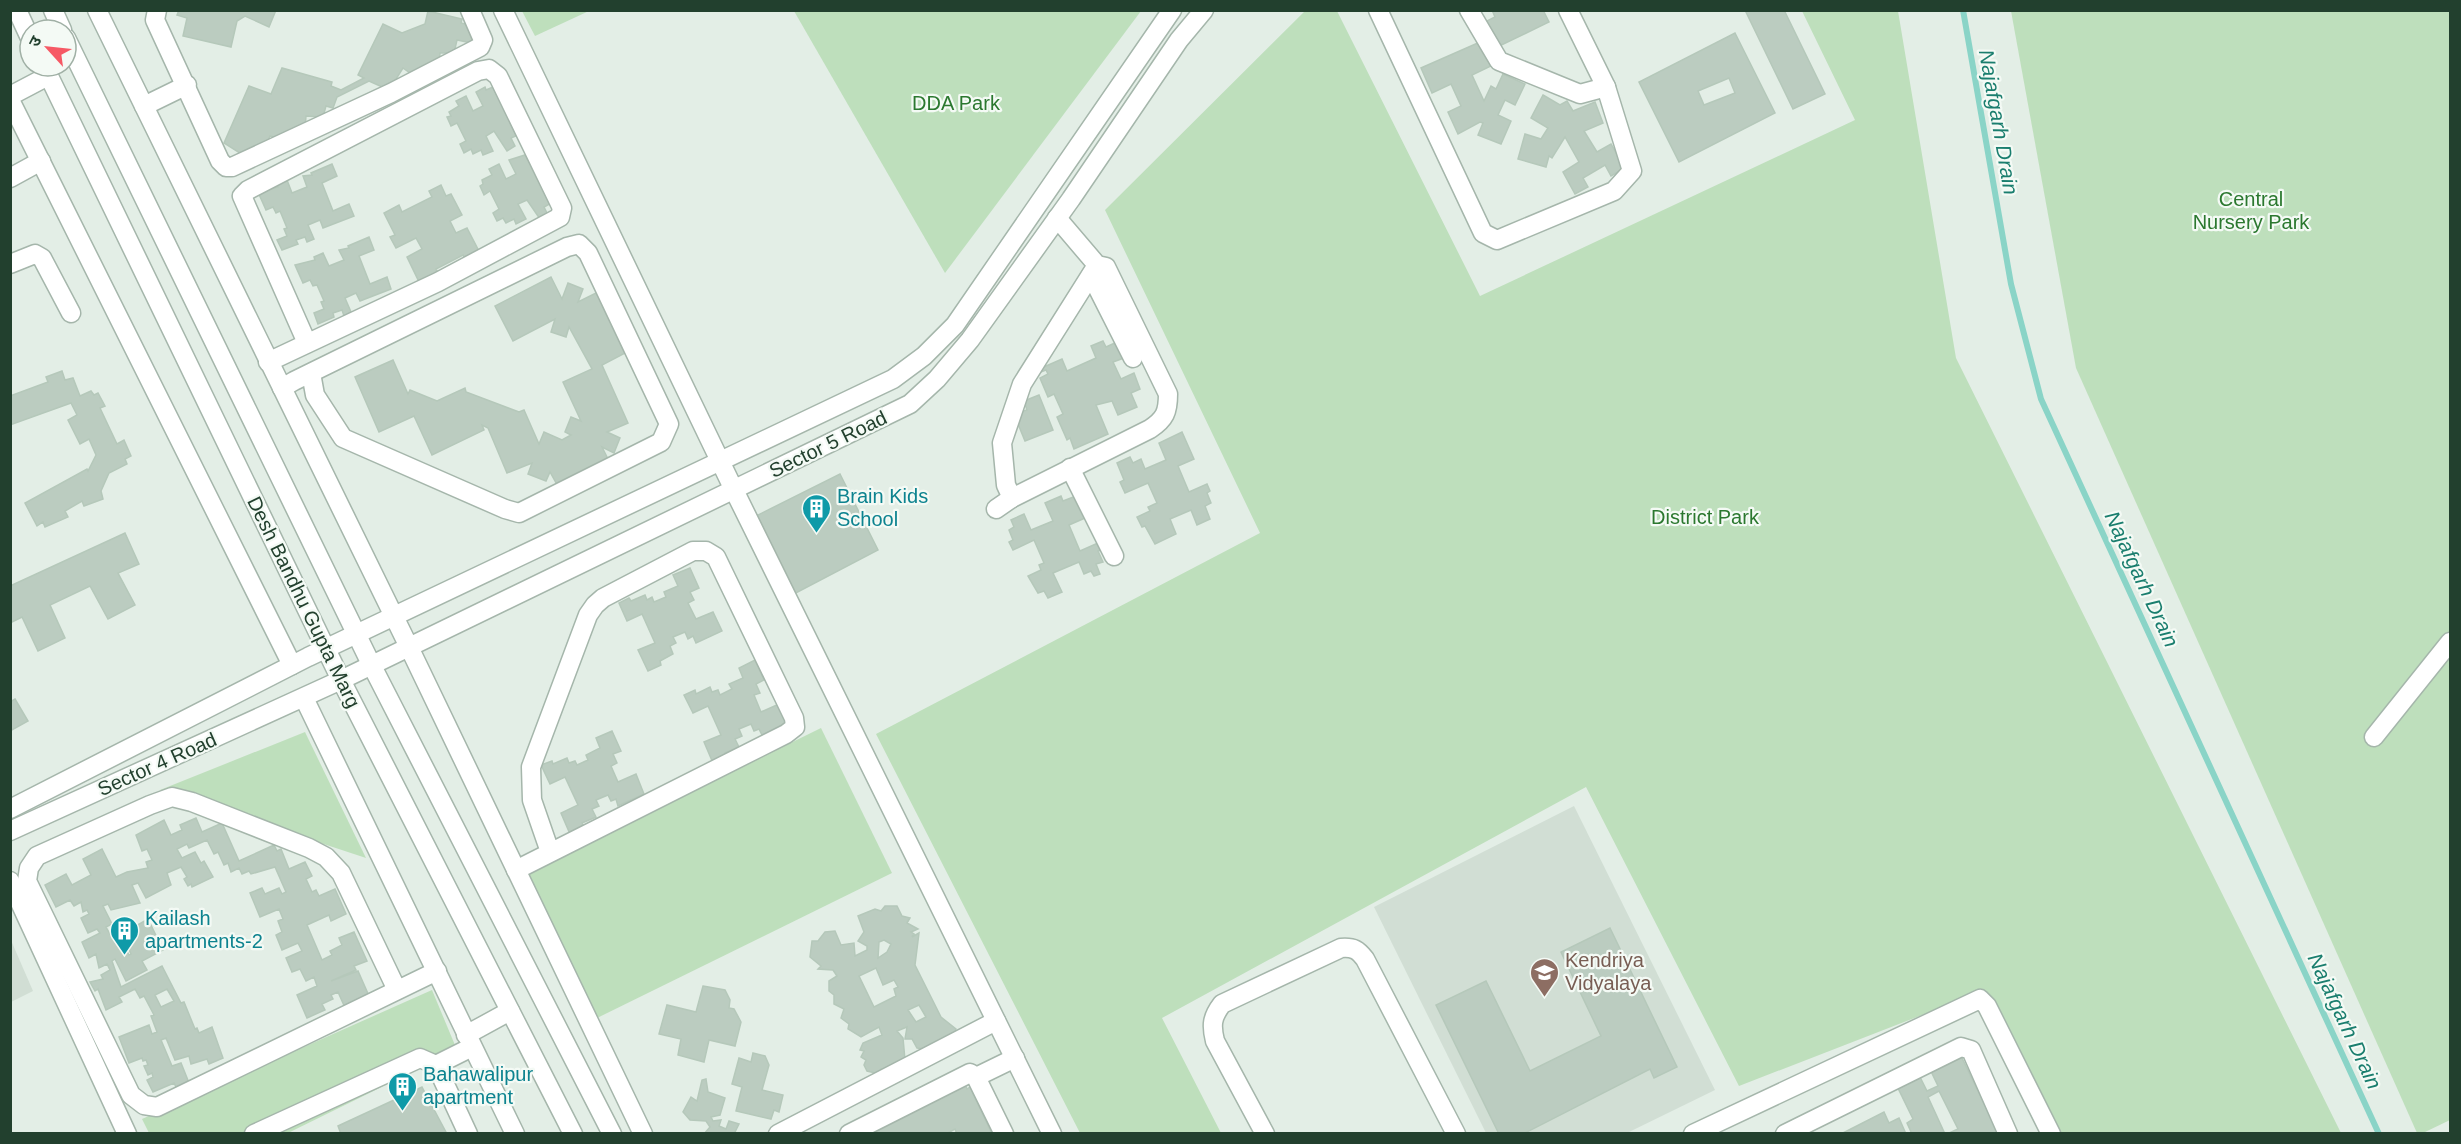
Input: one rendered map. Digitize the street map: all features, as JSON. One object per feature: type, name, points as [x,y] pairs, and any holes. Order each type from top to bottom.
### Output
[{"type":"street","points":[[157,10],[155,20],[187,85],[220,161],[226,167],[232,167],[391,93],[480,47],[483,40],[470,10]]},
{"type":"street","points":[[503,10],[734,490],[1052,1134]]},
{"type":"street","name":"Sector 5 Road","points":[[292,665],[893,379],[924,356],[955,325],[1172,10]]},
{"type":"street","name":"Sector 5 Road","points":[[304,698],[910,404],[937,379],[970,340],[1179,40],[1204,10]]},
{"type":"street","points":[[1378,10],[1484,233],[1497,240],[1614,191],[1632,171],[1606,87],[1568,10]]},
{"type":"street","points":[[1469,10],[1499,61],[1580,94],[1606,87]]},
{"type":"street","points":[[99,11],[268,362],[409,647],[642,1134]]},
{"type":"street","name":"Desh Bandhu Gupta Marg","points":[[78,62],[358,633],[371,664],[612,1134]]},
{"type":"street","points":[[268,362],[438,282],[560,217],[562,208],[498,76],[489,69],[478,71],[446,87],[248,190],[242,196],[307,343]]},
{"type":"street","points":[[10,96],[36,78]]},
{"type":"street","name":"Desh Bandhu Gupta Marg","points":[[49,78],[340,680],[573,1134]]},
{"type":"street","points":[[144,106],[187,85]]},
{"type":"street","points":[[10,100],[292,665]]},
{"type":"street","points":[[10,178],[41,162]]},
{"type":"street","points":[[1057,218],[1094,270],[1133,358]]},
{"type":"street","points":[[282,388],[310,373],[567,247],[579,244],[588,253],[669,424],[661,442],[519,513],[505,509],[343,438],[315,395],[310,373]]},
{"type":"street","points":[[10,264],[29,255],[36,254],[42,258],[71,313]]},
{"type":"street","points":[[996,508],[1070,468],[1150,429],[1164,419],[1168,408],[1168,394],[1106,267],[1094,270],[1022,384],[1002,443],[1006,485],[1012,498]]},
{"type":"street","points":[[1070,468],[1114,556]]},
{"type":"street","points":[[516,870],[786,734],[795,727],[794,718],[716,557],[706,551],[693,551],[603,598],[588,615],[531,767],[531,800],[550,852]]},
{"type":"street","points":[[2374,737],[2451,642]]},
{"type":"street","name":"Sector 4 Road","points":[[10,809],[292,665]]},
{"type":"street","points":[[304,698],[515,1134]]},
{"type":"street","name":"Sector 4 Road","points":[[10,831],[304,698]]},
{"type":"street","points":[[397,990],[340,873],[326,857],[309,848],[192,802],[172,797],[150,805],[37,856],[29,868],[27,881],[131,1095],[144,1105],[157,1107],[437,971]]},
{"type":"street","points":[[10,880],[127,1134]]},
{"type":"street","points":[[1265,1134],[1215,1041],[1212,1028],[1213,1016],[1222,1004],[1341,948],[1351,947],[1358,950],[1365,959],[1456,1134]]},
{"type":"street","points":[[1693,1134],[1980,999],[1987,1006],[2051,1134]]},
{"type":"street","points":[[436,1065],[510,1011]]},
{"type":"street","points":[[778,1134],[996,1021]]},
{"type":"street","points":[[1785,1134],[1961,1047],[1971,1050],[2008,1134]]},
{"type":"street","points":[[254,1134],[420,1058],[436,1065],[468,1134]]},
{"type":"street","points":[[976,1077],[1015,1058]]},
{"type":"street","points":[[849,1134],[970,1073],[976,1077],[1004,1134]]},
{"type":"shaded area","name":"Kendriya Vidyalaya","points":[[1574,806],[1715,1090],[1627,1133],[1486,1133],[1374,907]]},
{"type":"shaded area","points":[[10,938],[33,991],[11,1002],[10,1002]]},
{"type":"green space","points":[[522,11],[589,11],[535,36]]},
{"type":"green space","name":"DDA Park","points":[[794,11],[1141,11],[945,273]]},
{"type":"green space","name":"District Park","points":[[1305,11],[1337,11],[1480,296],[1855,120],[1802,11],[1898,11],[1956,358],[2341,1133],[2059,1133],[1984,991],[1739,1086],[1586,787],[1162,1018],[1221,1133],[1080,1133],[876,734],[1260,533],[1105,210]]},
{"type":"green space","name":"Central Nursery Park","points":[[2011,11],[2450,11],[2450,1120],[2423,1133],[2417,1133],[2076,368]]},
{"type":"green space","points":[[821,728],[892,873],[593,1020],[522,875]]},
{"type":"green space","points":[[305,732],[366,858],[160,790]]},
{"type":"green space","points":[[432,990],[457,1050],[288,1133],[149,1133],[142,1119]]},
{"type":"building","points":[[179,10],[276,10],[269,27],[245,16],[237,21],[231,47],[183,36],[187,18],[177,15]]},
{"type":"building","points":[[1492,10],[1543,10],[1549,22],[1491,50],[1479,25],[1495,17]]},
{"type":"building","points":[[1745,10],[1784,10],[1825,94],[1793,109]]},
{"type":"building","points":[[428,11],[462,19],[461,23],[475,26],[472,43],[457,40],[454,53],[440,53],[439,66],[414,76],[403,68],[389,90],[369,81],[337,97],[333,108],[326,106],[323,117],[306,116],[305,130],[283,140],[270,136],[263,151],[246,157],[224,143],[249,86],[271,94],[282,68],[332,82],[331,86],[341,90],[364,78],[358,75],[383,24],[402,33],[425,24]]},
{"type":"building","points":[[1735,33],[1775,113],[1679,162],[1639,82]],"holes":[[[1729,78],[1735,93],[1704,105],[1698,91]]]},
{"type":"building","points":[[1480,42],[1491,66],[1472,75],[1484,101],[1491,86],[1496,89],[1503,74],[1525,84],[1515,105],[1505,100],[1498,115],[1511,121],[1501,144],[1478,135],[1483,123],[1480,122],[1458,134],[1448,112],[1461,106],[1451,84],[1432,93],[1421,68]]},
{"type":"building","points":[[485,87],[486,90],[493,87],[496,94],[503,90],[508,99],[501,103],[510,121],[517,118],[520,134],[511,138],[515,146],[507,151],[494,131],[486,136],[493,151],[483,155],[481,150],[473,154],[471,149],[464,153],[460,144],[466,141],[457,123],[451,126],[447,117],[451,116],[449,112],[459,106],[456,101],[466,96],[473,111],[483,106],[476,92]]},
{"type":"building","points":[[1543,95],[1560,105],[1567,101],[1573,111],[1595,102],[1603,123],[1584,131],[1597,152],[1611,144],[1625,168],[1611,176],[1605,165],[1583,178],[1588,187],[1575,194],[1563,172],[1579,162],[1565,137],[1552,158],[1549,156],[1546,167],[1518,159],[1525,134],[1541,139],[1548,128],[1531,118]]},
{"type":"building","points":[[525,155],[529,162],[536,159],[541,168],[534,171],[543,190],[550,186],[553,202],[544,207],[548,215],[540,219],[527,200],[518,204],[526,219],[516,224],[514,219],[506,223],[503,218],[497,221],[493,213],[499,209],[490,191],[484,195],[480,186],[483,184],[482,180],[492,175],[489,169],[499,164],[506,179],[516,174],[509,160]]},
{"type":"building","points":[[332,164],[337,176],[322,183],[333,211],[349,204],[354,216],[323,228],[320,220],[308,225],[314,239],[307,242],[305,237],[296,240],[298,244],[282,250],[277,240],[287,236],[284,229],[287,228],[280,211],[276,213],[273,207],[266,210],[258,192],[278,187],[277,184],[287,180],[292,193],[307,187],[303,176],[312,175],[311,173]]},
{"type":"building","points":[[441,185],[446,196],[451,194],[462,215],[450,221],[456,233],[467,228],[482,257],[468,264],[463,255],[436,269],[440,276],[421,286],[407,257],[422,249],[416,238],[396,248],[390,237],[395,235],[384,213],[399,205],[402,212],[432,197],[429,191]]},
{"type":"building","points":[[369,237],[374,250],[359,256],[370,284],[387,277],[391,289],[360,301],[356,293],[345,298],[351,312],[344,316],[342,310],[333,313],[334,317],[318,324],[314,313],[324,309],[321,302],[324,301],[317,285],[313,286],[310,280],[303,283],[295,265],[315,260],[314,257],[323,253],[329,266],[344,260],[339,250],[349,248],[348,246]]},
{"type":"building","points":[[551,277],[562,299],[568,283],[583,289],[578,302],[598,292],[629,351],[602,365],[628,423],[607,432],[620,438],[614,453],[602,447],[610,463],[560,490],[550,472],[546,481],[528,474],[532,463],[507,473],[488,428],[482,425],[484,430],[432,455],[414,416],[379,432],[355,377],[393,360],[408,394],[410,390],[437,401],[465,388],[466,392],[519,412],[524,410],[539,444],[544,432],[562,440],[571,435],[565,432],[571,417],[581,421],[563,382],[592,369],[569,327],[566,337],[551,332],[555,319],[513,341],[495,306]]},
{"type":"building","points":[[1103,341],[1106,347],[1117,342],[1124,358],[1113,362],[1121,379],[1134,373],[1140,389],[1131,393],[1137,407],[1118,415],[1112,401],[1096,405],[1108,434],[1074,449],[1070,438],[1067,440],[1057,417],[1063,414],[1054,394],[1048,397],[1040,378],[1048,374],[1046,370],[1038,373],[1037,370],[1062,359],[1067,371],[1096,358],[1091,346]]},
{"type":"building","points":[[62,371],[65,380],[73,378],[80,396],[91,391],[94,395],[98,393],[105,406],[100,408],[117,444],[124,440],[131,456],[125,459],[127,464],[109,473],[101,491],[103,499],[84,506],[82,501],[65,511],[68,517],[45,527],[43,522],[37,526],[25,503],[87,469],[88,471],[96,455],[89,439],[80,444],[68,420],[77,415],[71,403],[10,425],[10,396],[48,382],[46,377]]},
{"type":"building","points":[[1039,395],[1053,430],[1025,441],[1014,414],[1027,410],[1024,401]]},
{"type":"building","points":[[1182,432],[1194,459],[1178,466],[1189,492],[1207,484],[1210,491],[1207,493],[1211,503],[1205,506],[1210,519],[1197,525],[1191,510],[1170,519],[1176,534],[1155,544],[1137,517],[1150,511],[1148,507],[1157,503],[1148,483],[1125,493],[1120,482],[1124,480],[1117,463],[1130,457],[1133,463],[1141,459],[1145,469],[1166,460],[1159,443]]},
{"type":"building","name":"Brain Kids School","points":[[840,474],[878,550],[792,595],[754,517]]},
{"type":"building","points":[[1061,496],[1063,501],[1076,496],[1085,518],[1069,525],[1080,551],[1098,543],[1102,550],[1098,551],[1103,562],[1096,564],[1100,574],[1094,576],[1091,571],[1084,574],[1079,562],[1053,573],[1062,592],[1048,598],[1044,591],[1038,593],[1028,576],[1041,570],[1039,565],[1044,563],[1034,540],[1013,550],[1009,542],[1013,540],[1009,530],[1014,527],[1011,520],[1024,514],[1031,530],[1053,521],[1045,503]]},
{"type":"building","points":[[125,533],[139,564],[118,573],[135,605],[108,619],[90,586],[50,605],[65,638],[38,651],[22,617],[10,623],[10,586]]},
{"type":"building","points":[[690,568],[699,588],[690,592],[694,600],[688,603],[696,619],[713,612],[722,631],[696,643],[693,636],[688,639],[685,632],[673,637],[676,643],[670,646],[673,654],[660,661],[661,665],[648,671],[638,650],[655,643],[642,614],[627,621],[619,603],[629,598],[631,601],[645,595],[647,600],[652,597],[654,602],[666,597],[664,592],[678,586],[673,575]]},
{"type":"building","points":[[755,660],[764,680],[756,684],[760,693],[754,695],[761,712],[779,704],[788,723],[762,735],[759,729],[754,731],[751,724],[739,729],[742,736],[735,739],[739,747],[725,753],[727,757],[713,763],[704,742],[721,735],[708,706],[693,713],[684,695],[695,690],[696,694],[710,687],[712,692],[718,690],[720,695],[732,689],[729,684],[743,678],[739,668]]},
{"type":"building","points":[[15,699],[28,721],[10,731],[10,702]]},
{"type":"building","points":[[612,731],[621,751],[613,754],[617,763],[611,766],[618,782],[636,774],[644,794],[618,806],[616,799],[611,801],[608,795],[596,800],[599,806],[592,809],[596,817],[582,823],[584,827],[570,834],[561,813],[578,805],[565,777],[550,784],[541,765],[552,761],[553,764],[567,758],[569,763],[575,761],[577,765],[588,760],[586,755],[600,748],[596,738]]},
{"type":"building","name":"Kailash apartments-2","points":[[196,818],[202,832],[222,823],[239,861],[274,845],[277,851],[281,849],[289,869],[305,862],[312,876],[306,879],[312,892],[316,890],[319,896],[335,889],[346,914],[331,921],[329,915],[307,925],[322,960],[332,955],[330,951],[342,945],[339,938],[354,932],[367,961],[354,966],[356,970],[331,981],[358,971],[369,996],[346,1010],[338,992],[331,995],[333,999],[322,1004],[325,1010],[307,1018],[297,995],[317,986],[314,977],[306,981],[300,969],[292,972],[286,958],[302,951],[298,943],[282,950],[276,935],[282,932],[278,921],[283,919],[279,909],[260,917],[250,893],[262,888],[265,894],[279,888],[282,894],[286,892],[275,867],[251,874],[249,871],[242,874],[239,868],[231,872],[228,863],[224,865],[218,852],[214,854],[207,840],[189,848],[187,844],[177,849],[182,858],[195,852],[201,863],[204,861],[213,877],[192,887],[191,884],[188,886],[184,879],[187,877],[181,867],[167,873],[171,885],[146,898],[138,883],[132,885],[140,903],[111,910],[108,904],[103,906],[112,924],[106,927],[115,943],[121,940],[129,955],[131,954],[123,937],[135,934],[132,928],[148,919],[163,950],[142,961],[147,970],[126,981],[115,959],[112,961],[121,987],[162,966],[181,1003],[184,1002],[195,1029],[197,1028],[199,1033],[212,1027],[223,1058],[209,1064],[207,1059],[191,1064],[189,1056],[175,1060],[166,1038],[161,1040],[172,1066],[181,1063],[189,1083],[177,1089],[174,1083],[153,1092],[147,1080],[153,1077],[152,1073],[148,1075],[144,1066],[148,1065],[146,1060],[143,1061],[142,1058],[129,1063],[119,1037],[149,1025],[152,1034],[157,1032],[151,1016],[154,1015],[144,996],[140,998],[135,989],[119,997],[122,1002],[106,1010],[98,989],[95,991],[90,982],[103,979],[101,975],[110,970],[107,964],[99,968],[96,954],[89,958],[82,942],[100,933],[97,929],[88,933],[81,918],[89,914],[87,910],[83,912],[81,902],[74,906],[70,900],[56,907],[45,885],[66,874],[72,885],[91,875],[83,859],[102,849],[116,877],[127,872],[148,868],[146,862],[152,860],[147,849],[142,851],[136,835],[164,820],[171,835],[182,830],[180,825]],"holes":[[[167,989],[174,1001],[161,1007],[155,995]]]},
{"type":"building","points":[[885,906],[897,906],[902,916],[910,918],[907,923],[918,929],[911,932],[914,934],[912,937],[919,933],[915,965],[941,1017],[956,1029],[952,1042],[934,1050],[917,1048],[912,1039],[905,1039],[907,1027],[897,1031],[903,1038],[905,1060],[896,1067],[890,1066],[888,1070],[881,1069],[880,1074],[867,1071],[864,1065],[866,1060],[861,1057],[864,1051],[860,1050],[863,1043],[882,1035],[879,1027],[861,1037],[848,1029],[849,1024],[841,1018],[844,1009],[834,1004],[834,995],[829,991],[829,981],[837,976],[833,970],[818,969],[821,966],[810,957],[812,941],[818,941],[825,932],[835,931],[841,945],[854,943],[855,956],[867,950],[867,946],[858,941],[864,932],[858,916],[875,909],[881,911]],"holes":[[[884,940],[891,944],[887,952],[878,958],[879,942]],[[876,968],[883,985],[894,980],[898,987],[894,989],[896,996],[874,1007],[859,976]],[[919,1005],[926,1017],[916,1022],[908,1010]]]},
{"type":"building","points":[[1610,928],[1677,1067],[1654,1078],[1650,1069],[1523,1134],[1499,1134],[1436,1005],[1486,981],[1530,1071],[1601,1036],[1561,952]]},
{"type":"building","points":[[703,986],[725,990],[730,1000],[729,1008],[734,1009],[741,1022],[735,1046],[709,1040],[704,1062],[678,1055],[681,1039],[659,1034],[667,1005],[696,1012]]},
{"type":"building","points":[[1959,1052],[1999,1134],[1947,1134],[1958,1129],[1939,1091],[1928,1097],[1945,1134],[1912,1134],[1907,1123],[1913,1119],[1896,1084],[1918,1073],[1927,1091],[1938,1086],[1929,1067]]},
{"type":"building","points":[[753,1053],[765,1056],[769,1065],[762,1090],[783,1095],[779,1112],[774,1110],[771,1119],[736,1111],[742,1087],[732,1084],[739,1058],[751,1062]]},
{"type":"building","points":[[706,1079],[708,1092],[725,1098],[720,1115],[711,1117],[713,1121],[721,1120],[719,1126],[726,1129],[729,1121],[739,1124],[734,1134],[704,1134],[710,1127],[706,1121],[690,1120],[683,1112],[691,1097],[697,1101],[702,1080]]},
{"type":"building","points":[[964,1082],[967,1089],[970,1087],[992,1134],[957,1134],[955,1129],[946,1134],[868,1134]]},
{"type":"building","name":"Bahawalipur apartment","points":[[422,1087],[447,1134],[341,1134],[338,1126]]},
{"type":"building","points":[[1884,1112],[1889,1123],[1899,1118],[1906,1134],[1841,1134]]},
{"type":"waterway","name":"Najafgarh Drain","points":[[1963,10],[2011,284],[2041,399],[2379,1134]]},
{"type":"place","name":"Brain Kids School","points":[[816,534]]},
{"type":"place","name":"Kailash apartments-2","points":[[124,956]]},
{"type":"place","name":"Kendriya Vidyalaya","points":[[1544,998]]},
{"type":"place","name":"Bahawalipur apartment","points":[[402,1112]]}]
